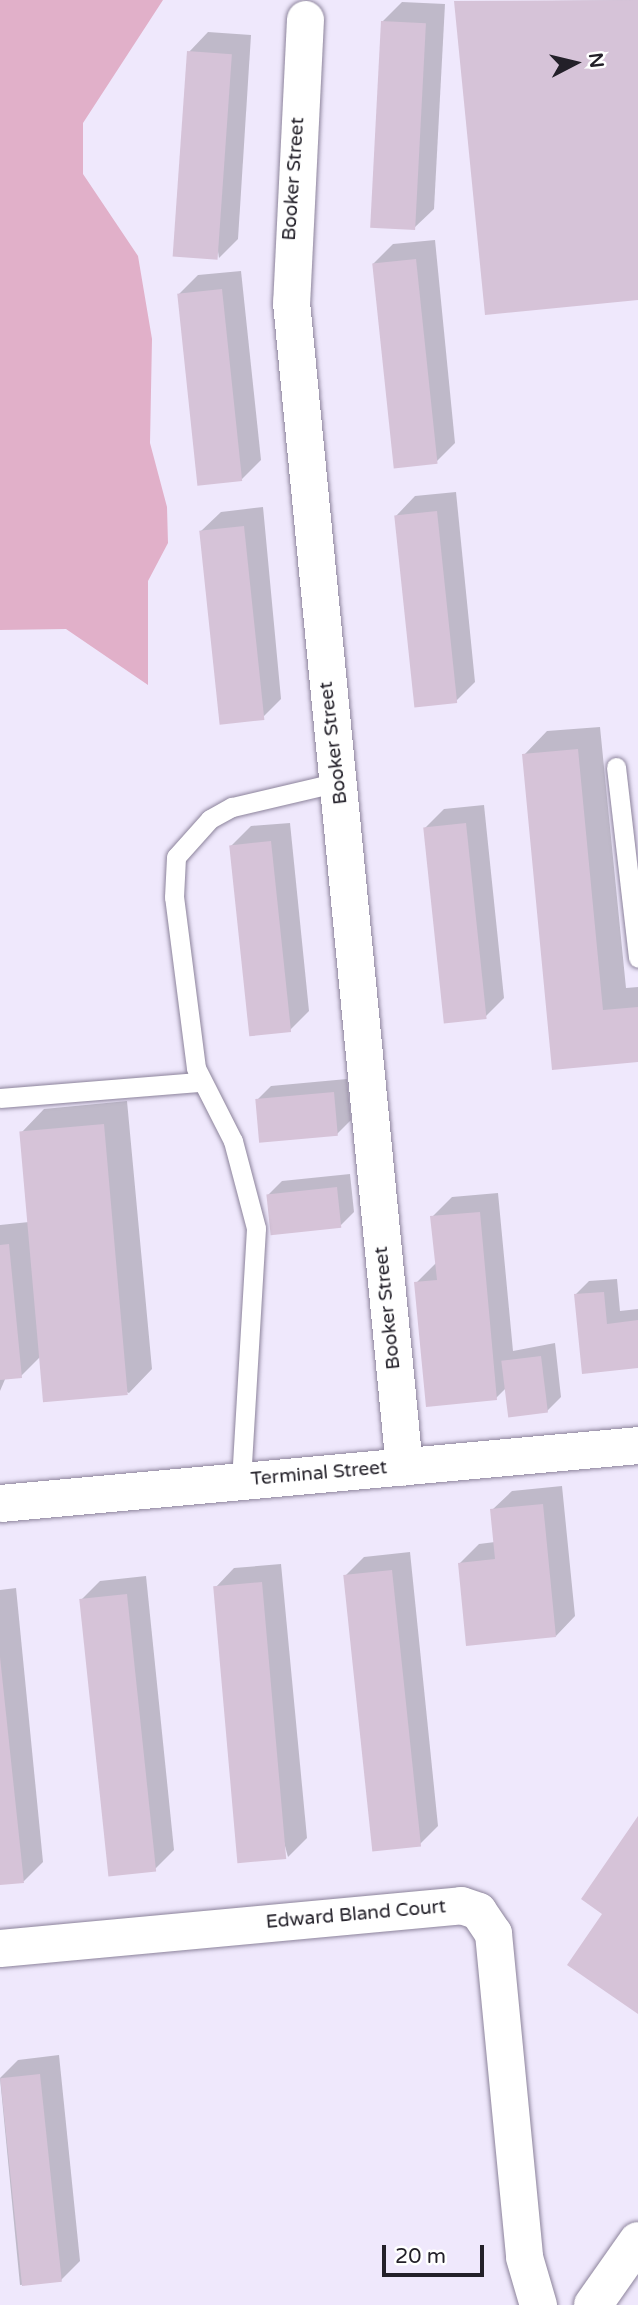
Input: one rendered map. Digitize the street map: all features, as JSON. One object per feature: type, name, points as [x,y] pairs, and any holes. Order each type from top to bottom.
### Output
[{"type":"highway","points":[[593,2305],[638,2241]]},
{"type":"street","name":"Booker Street","points":[[305,19],[291,303],[340,782],[404,1467]]},
{"type":"street","name":"Terminal Street","points":[[0,1503],[638,1445]]},
{"type":"street","name":"Edward Bland Court","points":[[0,1948],[461,1905],[478,1911],[493,1933],[524,2257],[538,2305]]},
{"type":"lane","points":[[616,767],[638,958]]},
{"type":"lane","points":[[241,1481],[256,1228],[233,1141],[201,1082],[174,897],[176,857],[210,819],[232,807],[340,782]]},
{"type":"lane","points":[[0,1098],[201,1082]]},
{"type":"shaded area","points":[[0,0],[163,0],[83,123],[83,174],[138,256],[152,339],[150,443],[167,507],[168,543],[148,581],[148,685],[66,629],[0,630]]},
{"type":"building","points":[[638,0],[638,300],[485,315],[454,1]]},
{"type":"building","points":[[381,21],[426,23],[415,230],[370,228]]},
{"type":"building","points":[[187,51],[232,54],[218,260],[173,256]]},
{"type":"building","points":[[416,259],[438,464],[394,468],[372,264]]},
{"type":"building","points":[[222,289],[242,481],[197,486],[177,294]]},
{"type":"building","points":[[437,511],[457,703],[414,707],[394,515]]},
{"type":"building","points":[[244,526],[264,720],[220,725],[199,531]]},
{"type":"building","points":[[578,749],[603,1010],[638,1007],[638,1062],[552,1070],[522,754]]},
{"type":"building","points":[[466,823],[487,1019],[444,1023],[423,827]]},
{"type":"building","points":[[271,841],[291,1032],[249,1036],[229,845]]},
{"type":"building","points":[[334,1092],[338,1136],[259,1143],[255,1099]]},
{"type":"building","points":[[104,1124],[128,1395],[43,1402],[19,1131]]},
{"type":"building","points":[[337,1187],[341,1228],[271,1235],[266,1194]]},
{"type":"building","points":[[480,1212],[497,1400],[426,1407],[414,1282],[437,1280],[430,1216]]},
{"type":"building","points":[[9,1244],[22,1378],[0,1380],[0,1245]]},
{"type":"building","points":[[604,1292],[607,1324],[638,1320],[638,1368],[582,1374],[574,1294]]},
{"type":"building","points":[[541,1356],[548,1413],[508,1417],[501,1361]]},
{"type":"building","points":[[543,1504],[556,1637],[466,1646],[458,1563],[495,1559],[490,1509]]},
{"type":"building","points":[[392,1570],[421,1846],[372,1852],[343,1575]]},
{"type":"building","points":[[262,1582],[286,1859],[237,1863],[213,1586]]},
{"type":"building","points":[[127,1594],[156,1871],[108,1876],[79,1599]]},
{"type":"building","points":[[0,1657],[24,1883],[0,1885]]},
{"type":"building","points":[[638,1816],[638,2014],[567,1965],[602,1914],[581,1899]]},
{"type":"building","points":[[40,2074],[62,2282],[22,2286],[0,2078]]}]
